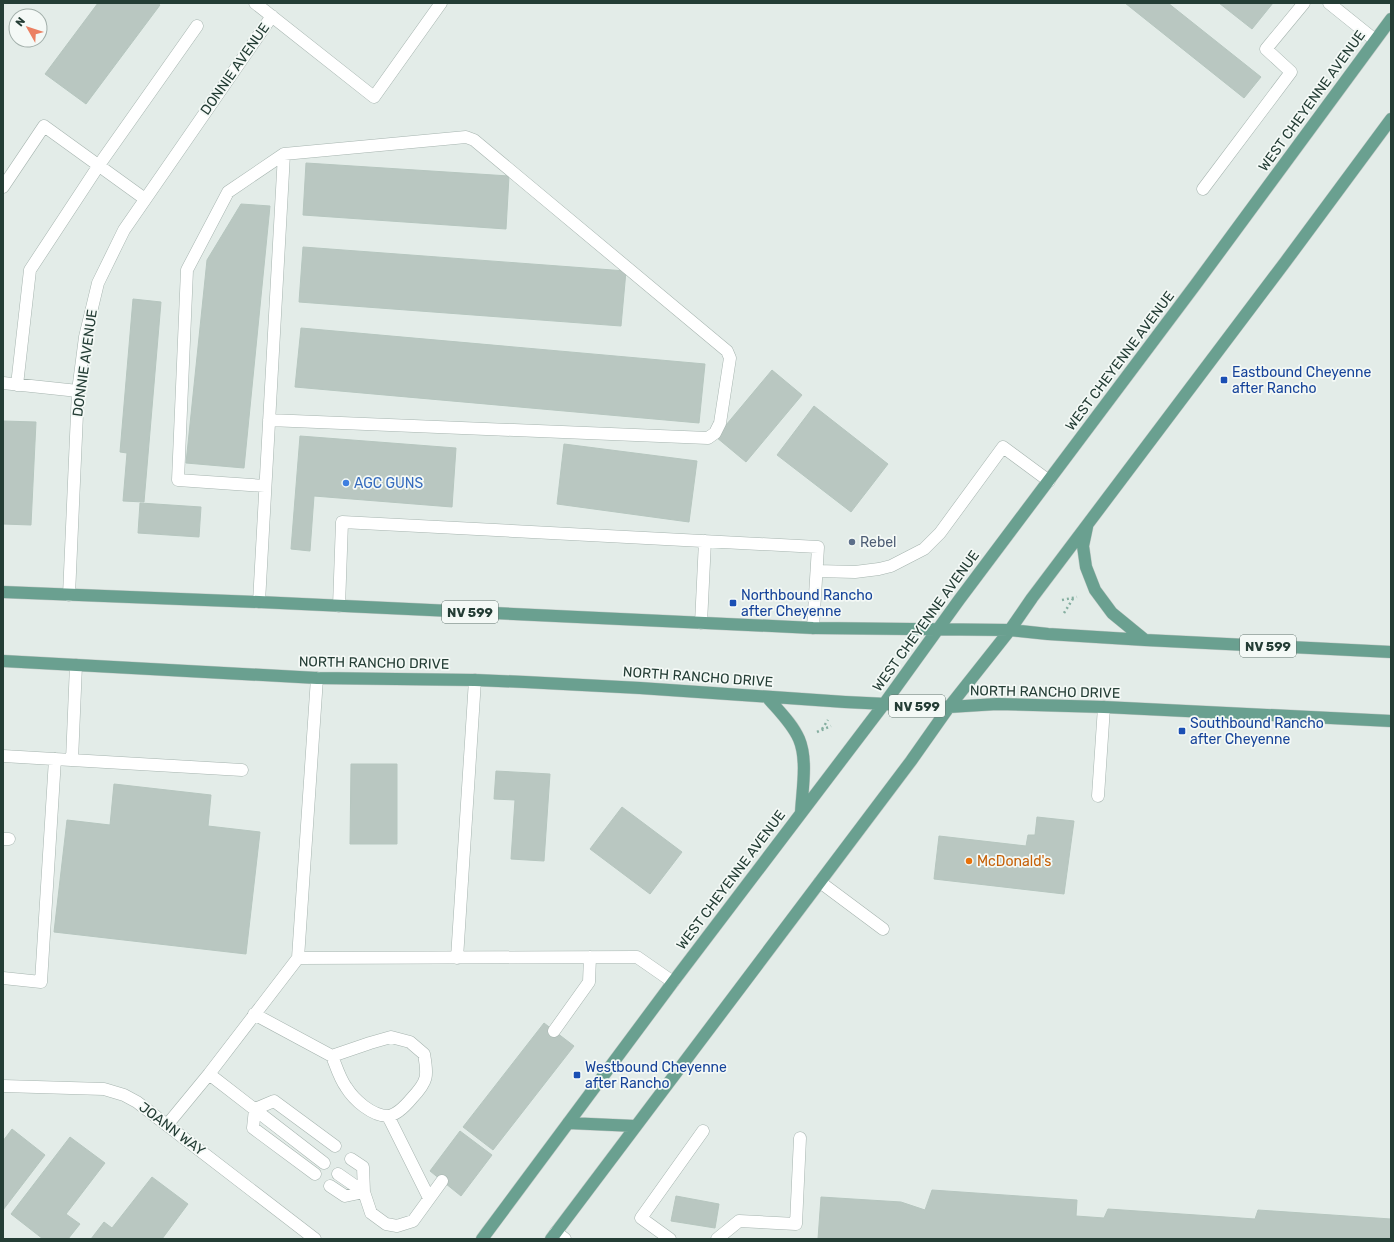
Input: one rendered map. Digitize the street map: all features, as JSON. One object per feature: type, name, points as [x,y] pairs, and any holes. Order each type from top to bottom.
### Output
[{"type":"main road","name":"WEST CHEYENNE AVENUE","points":[[482,1239],[672,982],[884,704],[938,629],[1201,278],[1391,19]]},
{"type":"main road","points":[[557,1237],[635,1126],[911,761],[949,707],[1010,630],[1087,524],[1286,261],[1391,119]]},
{"type":"main road","points":[[1087,524],[1083,546],[1086,567],[1095,590],[1112,613],[1145,640]]},
{"type":"main road","name":"NV 599","points":[[3,592],[259,602],[813,628],[1010,630],[1145,640],[1391,652]]},
{"type":"main road","name":"NORTH RANCHO DRIVE","points":[[3,661],[317,678],[475,680],[640,688],[949,707],[997,704],[1104,707],[1391,721]]},
{"type":"main road","points":[[767,697],[791,726],[799,740],[804,757],[801,813]]},
{"type":"main road","points":[[568,1123],[635,1126]]},
{"type":"street","points":[[255,3],[374,97],[441,3]]},
{"type":"street","points":[[1203,189],[1291,72],[1266,49],[1304,3]]},
{"type":"street","points":[[1329,3],[1375,40]]},
{"type":"street","name":"DONNIE AVENUE","points":[[69,595],[78,391],[86,337],[98,283],[124,230],[272,16]]},
{"type":"street","points":[[18,385],[30,270],[99,165],[197,26]]},
{"type":"street","points":[[3,187],[44,126],[145,199]]},
{"type":"street","points":[[265,486],[178,480],[187,270],[228,192],[284,154],[466,137],[474,140],[727,350],[730,358],[720,423],[715,433],[708,438],[269,420]]},
{"type":"street","points":[[259,602],[284,154]]},
{"type":"street","points":[[3,383],[78,391]]},
{"type":"street","points":[[817,571],[855,572],[879,569],[891,566],[924,549],[940,534],[1003,447],[1049,481]]},
{"type":"street","points":[[339,606],[342,522],[818,547],[813,628]]},
{"type":"street","points":[[701,623],[705,541]]},
{"type":"street","points":[[72,760],[76,665]]},
{"type":"street","points":[[167,1124],[209,1074],[298,958],[317,678]]},
{"type":"street","points":[[457,958],[475,680]]},
{"type":"street","points":[[1098,796],[1104,707]]},
{"type":"street","points":[[3,756],[242,770]]},
{"type":"street","points":[[3,978],[41,982],[55,759]]},
{"type":"street","points":[[820,882],[882,929]]},
{"type":"street","points":[[298,958],[637,958],[672,982]]},
{"type":"street","points":[[554,1031],[589,982],[590,958]]},
{"type":"street","points":[[254,1014],[332,1056],[345,1087],[358,1101],[373,1112],[388,1116],[397,1112],[423,1087],[427,1071],[424,1054],[410,1042],[391,1037],[332,1056]]},
{"type":"street","points":[[209,1074],[324,1163]]},
{"type":"street","name":"JOANN WAY","points":[[3,1086],[104,1090],[124,1095],[137,1102],[167,1124],[315,1239]]},
{"type":"street","points":[[255,1109],[274,1101],[334,1146]]},
{"type":"street","points":[[255,1109],[253,1128],[315,1174]]},
{"type":"street","points":[[388,1116],[429,1198]]},
{"type":"street","points":[[670,1239],[641,1218],[703,1132]]},
{"type":"street","points":[[718,1239],[739,1221],[796,1224],[800,1138]]},
{"type":"street","points":[[351,1159],[363,1168],[364,1192],[371,1213],[386,1224],[397,1226],[413,1221],[442,1181]]},
{"type":"street","points":[[338,1174],[364,1192]]},
{"type":"street","points":[[330,1186],[345,1196],[364,1192]]},
{"type":"path","points":[[1062,600],[1080,596]]},
{"type":"path","points":[[1064,613],[1074,597]]},
{"type":"path","points":[[822,730],[830,718]]},
{"type":"path","points":[[818,732],[831,726]]},
{"type":"building","points":[[98,3],[157,3],[160,5],[86,104],[45,74]]},
{"type":"building","points":[[1125,3],[1168,3],[1261,77],[1244,98]]},
{"type":"building","points":[[1219,3],[1273,3],[1252,29]]},
{"type":"building","points":[[306,163],[509,176],[506,229],[303,215]]},
{"type":"building","points":[[241,204],[270,206],[244,468],[186,463],[207,260]]},
{"type":"building","points":[[303,247],[626,271],[621,326],[299,302]]},
{"type":"building","points":[[133,299],[161,302],[144,502],[123,501],[127,453],[120,452]]},
{"type":"building","points":[[301,328],[705,364],[699,423],[295,387]]},
{"type":"building","points":[[772,370],[802,395],[746,462],[716,437]]},
{"type":"building","points":[[814,406],[888,464],[851,512],[777,455]]},
{"type":"building","points":[[3,421],[36,422],[31,525],[3,524]]},
{"type":"building","points":[[300,436],[456,448],[452,507],[314,496],[310,551],[291,549]]},
{"type":"building","points":[[564,444],[697,461],[689,522],[557,504]]},
{"type":"building","points":[[140,503],[201,507],[199,537],[138,533]]},
{"type":"building","points":[[351,764],[397,764],[397,844],[350,844]]},
{"type":"building","points":[[496,771],[550,774],[544,861],[511,859],[515,800],[494,799]]},
{"type":"building","points":[[114,784],[211,795],[208,826],[260,832],[246,954],[54,932],[67,820],[110,825]]},
{"type":"building","points":[[622,807],[682,852],[650,894],[590,849]]},
{"type":"building","points":[[1037,817],[1074,821],[1064,894],[934,879],[939,836],[1026,846],[1028,835],[1035,835]]},
{"type":"building","points":[[544,1023],[574,1046],[493,1150],[463,1127]]},
{"type":"building","points":[[12,1129],[45,1155],[3,1210],[3,1141]]},
{"type":"building","points":[[460,1131],[492,1155],[461,1196],[430,1171]]},
{"type":"building","points":[[70,1137],[105,1163],[66,1214],[80,1224],[68,1239],[43,1239],[11,1214]]},
{"type":"building","points":[[152,1177],[188,1204],[162,1239],[91,1239],[104,1222],[112,1228]]},
{"type":"building","points":[[932,1190],[1077,1200],[1076,1216],[1104,1218],[1108,1209],[1255,1219],[1258,1210],[1391,1219],[1391,1239],[818,1239],[821,1197],[901,1202],[925,1210]]},
{"type":"building","points":[[676,1196],[719,1204],[715,1228],[671,1221]]},
{"type":"place","name":"Eastbound Cheyenne after Rancho","points":[[1224,380]]},
{"type":"place","name":"AGC GUNS","points":[[346,483]]},
{"type":"place","name":"Rebel","points":[[852,542]]},
{"type":"place","name":"Northbound Rancho after Cheyenne","points":[[733,603]]},
{"type":"place","name":"Southbound Rancho after Cheyenne","points":[[1182,731]]},
{"type":"place","name":"McDonald's","points":[[969,861]]},
{"type":"place","name":"Westbound Cheyenne after Rancho","points":[[577,1075]]}]
